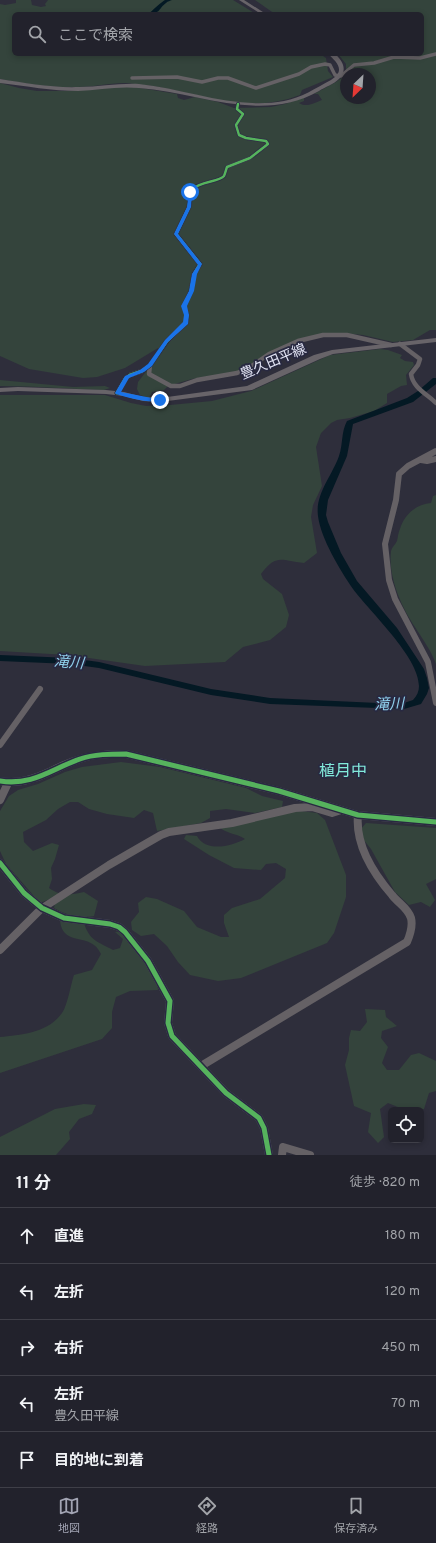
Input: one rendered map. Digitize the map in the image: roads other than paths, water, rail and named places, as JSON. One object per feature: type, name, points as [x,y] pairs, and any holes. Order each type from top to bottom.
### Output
[{"type":"street","points":[[241,0],[261,12]]},
{"type":"street","points":[[0,81],[38,87],[65,89],[139,86],[238,104],[258,106],[288,102],[328,84],[339,76],[343,76],[354,65],[374,63],[394,57],[420,58],[436,54]]},
{"type":"street","points":[[333,56],[342,67],[339,76]]},
{"type":"street","points":[[132,78],[177,78],[202,82],[218,78],[228,78],[256,88],[299,74],[311,67],[325,64],[330,65],[334,73],[339,76]]},
{"type":"street","points":[[118,393],[127,377],[142,371],[150,365],[167,341],[186,323],[187,315],[184,306],[191,291],[194,274],[200,267],[198,261],[176,234],[189,207],[191,189],[200,183],[221,178],[224,176],[227,167],[250,158],[268,144],[266,141],[246,138],[239,135],[236,125],[243,114],[237,109],[238,104]]},
{"type":"street","points":[[150,365],[148,374],[164,383],[175,386],[196,380],[237,373],[249,368],[269,354],[290,344],[317,336],[347,335],[391,345]]},
{"type":"street","name":"豊久田平線","points":[[0,390],[18,389],[118,393],[144,399],[160,400],[242,389],[326,354],[436,340]]},
{"type":"street","points":[[400,344],[420,359],[420,362],[411,377],[413,383],[436,403]]},
{"type":"street","points":[[436,451],[401,471],[398,476],[396,500],[385,544],[389,580],[395,599],[428,662],[436,703]]},
{"type":"street","points":[[421,460],[427,461],[436,459]]},
{"type":"street","points":[[0,745],[40,688]]},
{"type":"street","points":[[0,800],[4,782],[31,781],[81,759],[110,754],[126,754],[279,791],[358,815],[436,822]]},
{"type":"street","points":[[0,950],[41,909],[109,865],[169,832],[232,823],[295,808],[312,807],[332,813],[341,810]]},
{"type":"street","points":[[201,1066],[407,942],[412,922],[411,916],[407,909],[392,894],[363,851],[359,840],[356,822],[358,815]]},
{"type":"street","points":[[0,863],[34,903],[41,909],[62,918],[118,926],[126,931],[170,1001],[170,1011],[167,1021],[168,1030],[226,1093],[259,1118],[264,1128],[269,1155]]},
{"type":"street","points":[[282,1155],[283,1147],[310,1155]]},
{"type":"waterway","points":[[154,12],[161,7],[164,2],[170,0]]},
{"type":"waterway","name":"滝川","points":[[0,658],[70,661],[99,665],[211,692],[270,701],[378,706],[404,706],[417,702],[422,694],[424,685],[419,669],[393,630],[358,589],[348,574],[327,532],[322,515],[322,507],[326,492],[343,456],[347,431],[350,423],[410,400],[436,380]]},
{"type":"district","name":"植月中","points":[[343,770]]}]
